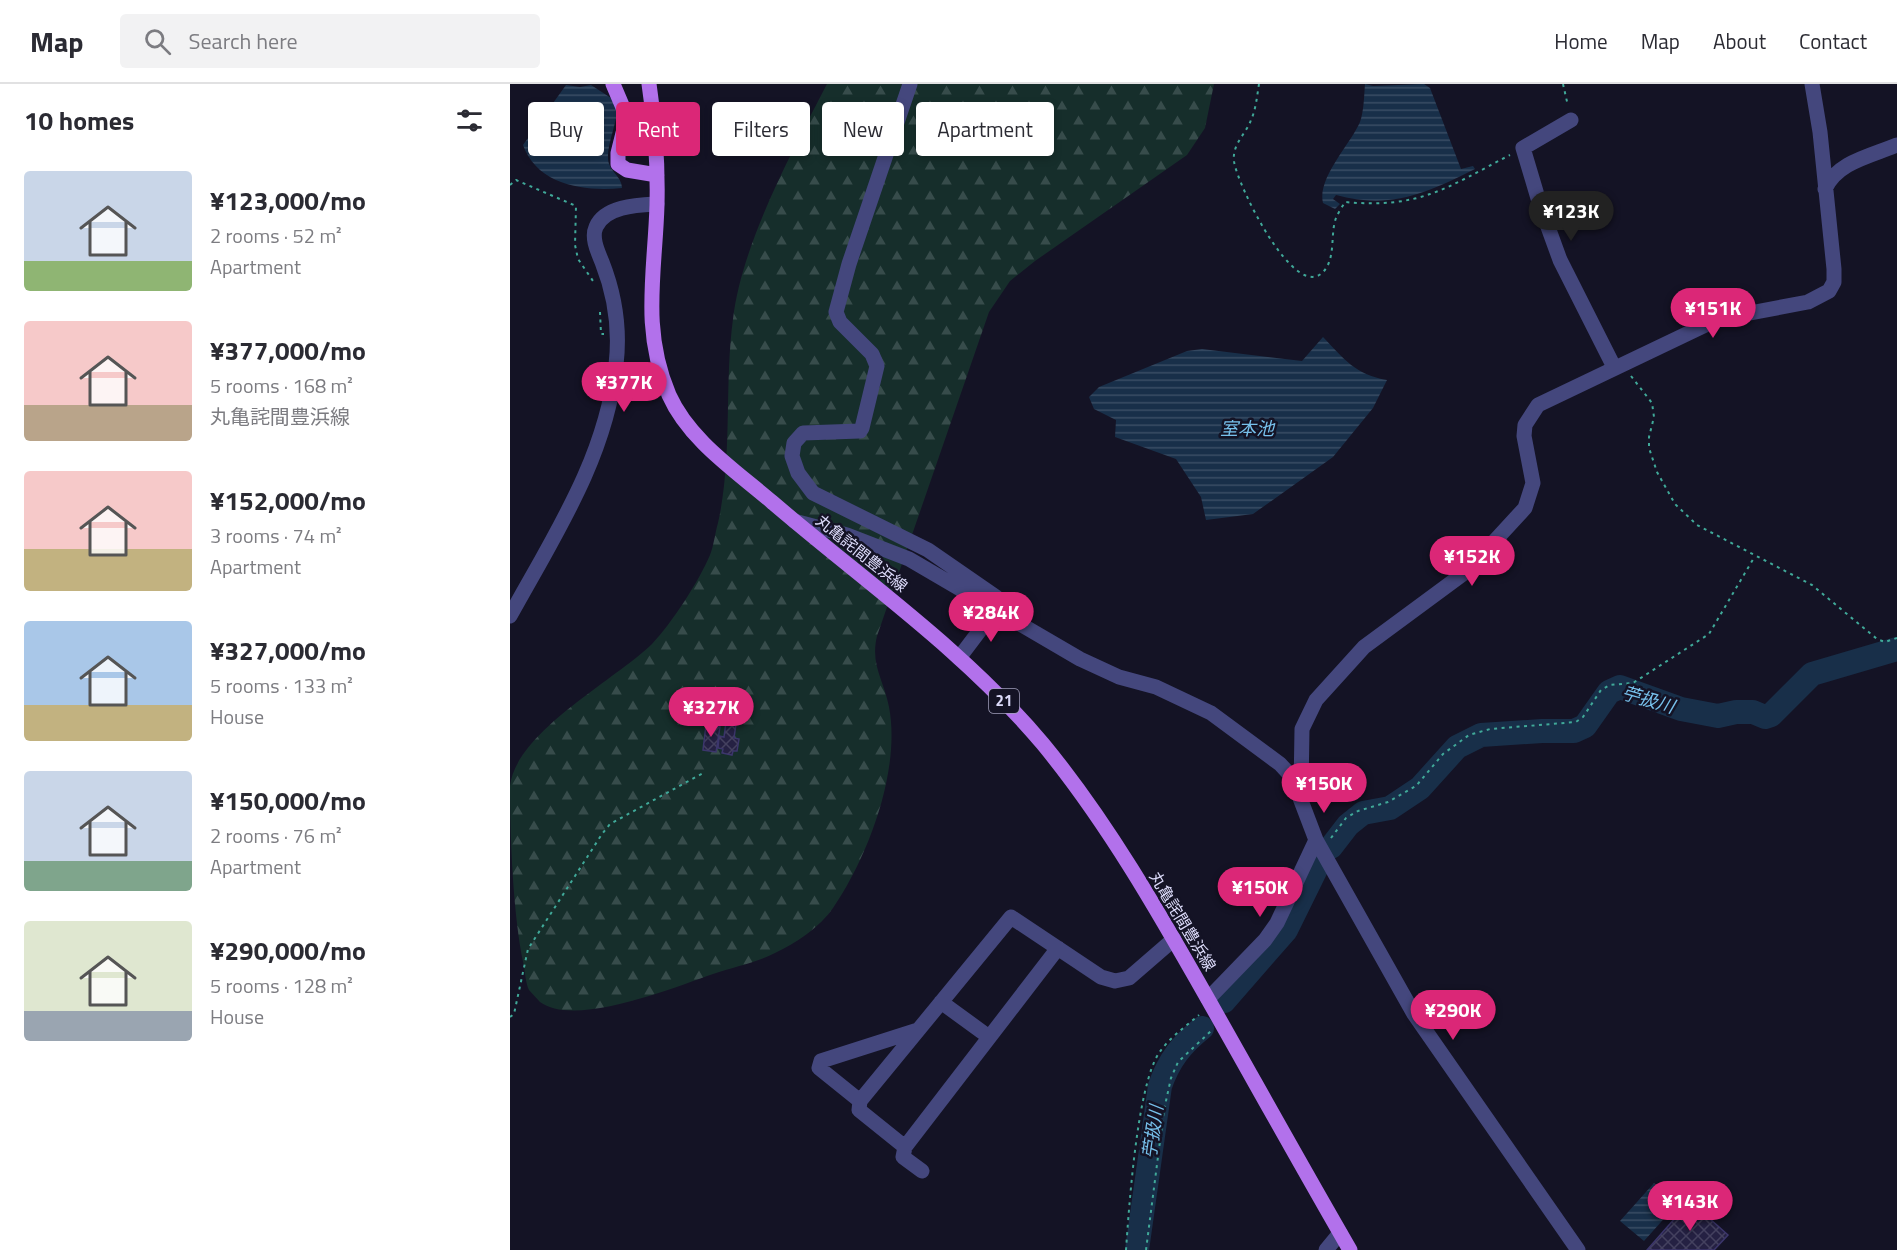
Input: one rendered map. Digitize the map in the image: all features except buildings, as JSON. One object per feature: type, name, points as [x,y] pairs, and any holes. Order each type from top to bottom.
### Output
[{"type":"main road","points":[[613,84],[627,117],[618,153],[618,164],[627,171],[657,175]]},
{"type":"main road","name":"丸亀詫間豊浜線","points":[[649,84],[657,175],[650,304],[651,327],[655,352],[669,395],[680,414],[701,439],[794,521],[959,658],[999,695],[1042,744],[1083,796],[1174,939],[1205,1006],[1350,1250]]},
{"type":"street","points":[[910,84],[859,233],[836,312],[840,322],[873,354],[877,366],[862,428],[860,431],[803,433],[794,443],[792,456],[798,473],[813,493],[928,550],[996,597],[996,609],[959,658]]},
{"type":"street","points":[[1301,800],[1302,729],[1317,700],[1364,647],[1467,571],[1525,507],[1533,483],[1524,436],[1525,425],[1538,405],[1718,319],[1808,302],[1829,291],[1834,282],[1820,132],[1812,84]]},
{"type":"street","points":[[1571,120],[1523,148],[1560,260],[1618,366]]},
{"type":"street","points":[[1825,189],[1830,177],[1838,169],[1897,145]]},
{"type":"street","points":[[510,616],[591,466],[610,396],[616,366],[618,335],[612,290],[596,244],[596,227],[605,216],[617,210],[657,204]]},
{"type":"street","points":[[794,521],[847,535],[909,559],[1080,659],[1119,677],[1156,687],[1211,714],[1280,764],[1292,777],[1319,845],[1414,1014],[1578,1250]]},
{"type":"street","points":[[1205,1006],[1265,940],[1277,923],[1319,845]]},
{"type":"street","points":[[904,1147],[859,1110],[860,1101],[1011,917],[1101,976],[1115,981],[1129,978],[1174,939]]},
{"type":"street","points":[[922,1171],[903,1157],[904,1147],[1058,948]]},
{"type":"street","points":[[941,1002],[989,1037]]},
{"type":"street","points":[[860,1101],[819,1068],[821,1061],[919,1029]]},
{"type":"street","points":[[1326,1250],[1340,1233]]},
{"type":"path","points":[[1258,84],[1251,121],[1235,147],[1234,160],[1238,177],[1278,253],[1294,270],[1307,278],[1316,277],[1324,272],[1329,263],[1336,219],[1345,202],[1382,205],[1422,198],[1523,148]]},
{"type":"path","points":[[1563,84],[1571,120]]},
{"type":"path","points":[[510,185],[516,180],[576,206],[575,245],[578,259],[594,284]]},
{"type":"path","points":[[599,304],[601,334],[618,335]]},
{"type":"path","points":[[1618,366],[1652,403],[1654,417],[1649,448],[1656,472],[1675,504],[1697,525],[1812,585],[1877,639],[1885,642],[1897,638]]},
{"type":"path","points":[[1319,845],[1346,818],[1358,811],[1388,802],[1416,786],[1443,754],[1469,735],[1511,727],[1576,722],[1583,717],[1601,690],[1610,685],[1634,683],[1704,638],[1755,556]]},
{"type":"path","points":[[510,1017],[514,1014],[528,949],[602,834],[610,824],[705,772]]},
{"type":"path","points":[[1126,1250],[1142,1114],[1158,1055],[1170,1039],[1205,1006]]},
{"type":"path","points":[[1146,1250],[1164,1110],[1171,1078],[1178,1062],[1211,1031]]},
{"type":"green space","points":[[827,84],[1214,84],[1205,128],[1187,155],[1035,261],[1010,281],[989,312],[877,636],[876,664],[887,697],[891,732],[886,785],[869,839],[846,887],[833,908],[807,934],[760,960],[625,1003],[600,1008],[556,1009],[540,1002],[529,990],[526,982],[515,901],[510,786],[516,766],[530,746],[548,727],[569,708],[636,658],[660,635],[699,577],[710,555],[723,498],[730,344],[738,290],[757,229],[791,156],[810,156],[810,117]]},
{"type":"water","points":[[1365,84],[1373,86],[1424,84],[1430,88],[1461,169],[1473,166],[1475,169],[1408,197],[1374,201],[1336,195],[1333,199],[1340,204],[1335,209],[1323,203],[1322,193],[1329,172],[1360,122]]},
{"type":"water","points":[[566,85],[580,87],[591,85],[611,98],[616,106],[616,118],[608,158],[622,188],[593,189],[564,183],[539,169],[530,158],[529,156],[604,156],[604,102],[554,102]]},
{"type":"water","points":[[528,138],[528,154],[523,145]]},
{"type":"water","name":"室本池","points":[[1323,337],[1351,365],[1376,378],[1387,380],[1373,408],[1333,457],[1253,514],[1206,520],[1201,497],[1176,459],[1115,437],[1116,420],[1094,409],[1089,397],[1099,387],[1187,351],[1202,349],[1302,361]]},
{"type":"water","points":[[1654,1183],[1678,1203],[1644,1241],[1620,1221]]},
{"type":"waterway","name":"苧扱川","points":[[1331,847],[1348,825],[1363,813],[1390,808],[1420,788],[1457,747],[1481,735],[1574,731],[1585,726],[1609,692],[1620,687],[1681,709],[1718,716],[1736,712],[1753,712],[1765,717],[1771,715],[1812,674],[1897,649]]},
{"type":"waterway","name":"苧扱川","points":[[1224,1001],[1286,930],[1318,865]]},
{"type":"waterway","name":"苧扱川","points":[[1137,1250],[1160,1086],[1176,1054],[1202,1028]]}]
